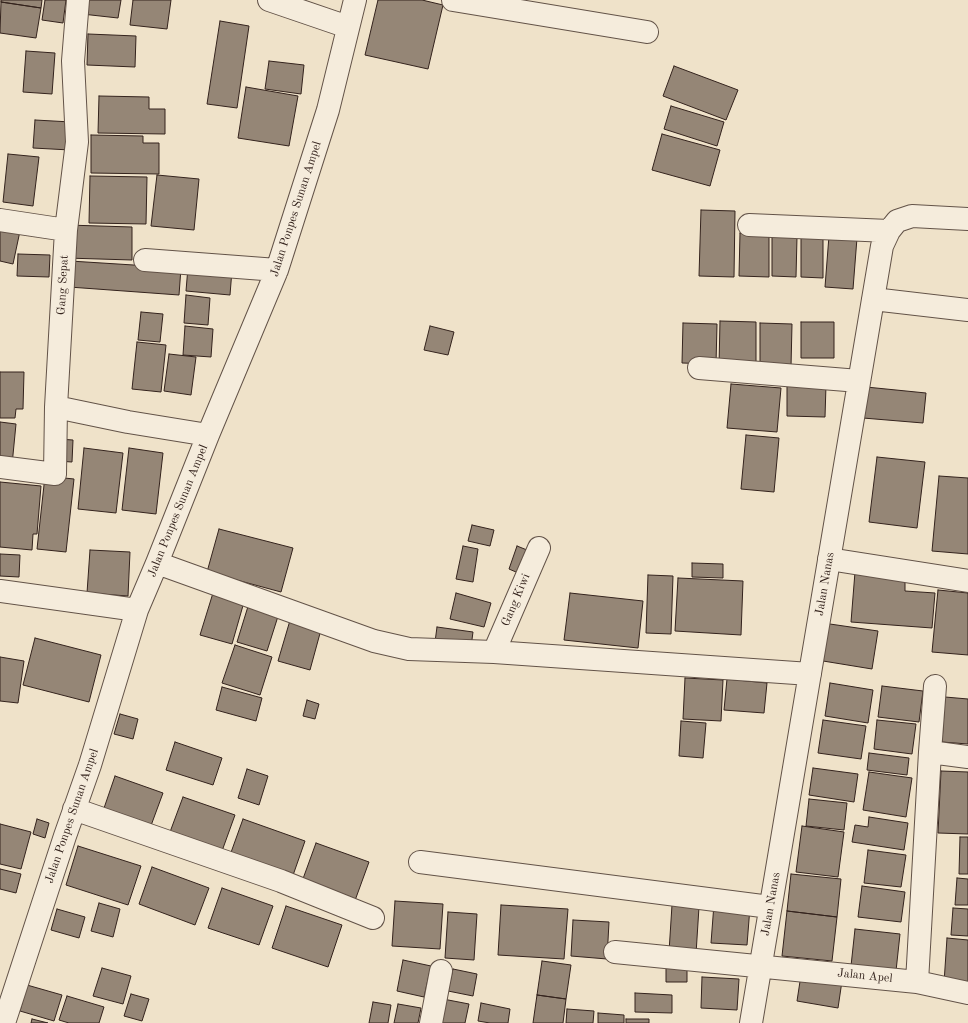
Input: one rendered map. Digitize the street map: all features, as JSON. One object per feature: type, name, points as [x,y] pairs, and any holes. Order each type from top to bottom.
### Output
[{"type":"street","name":"Gang Sepat","points":[[0,467],[55,474],[56,407],[66,230],[77,142],[73,60],[78,0]]},
{"type":"street","points":[[269,0],[348,26]]},
{"type":"street","name":"Jalan Ponpes Sunan Ampel","points":[[4,1023],[74,809],[90,765],[137,610],[158,563],[208,435],[277,270],[328,110],[354,0]]},
{"type":"street","points":[[453,0],[647,32]]},
{"type":"street","name":"Jalan Nanas","points":[[751,1023],[882,246],[889,231],[897,221],[912,216],[968,219]]},
{"type":"street","points":[[0,220],[66,230]]},
{"type":"street","points":[[749,225],[889,231]]},
{"type":"street","points":[[145,260],[277,270]]},
{"type":"street","points":[[873,299],[968,310]]},
{"type":"street","points":[[699,368],[859,381]]},
{"type":"street","points":[[56,407],[128,422],[208,435]]},
{"type":"street","name":"Gang Kiwi","points":[[494,652],[539,548]]},
{"type":"street","points":[[829,560],[968,581]]},
{"type":"street","points":[[158,563],[374,641],[409,649],[494,652],[810,674]]},
{"type":"street","points":[[0,591],[137,610]]},
{"type":"street","points":[[917,982],[935,686]]},
{"type":"street","points":[[930,752],[968,757]]},
{"type":"street","points":[[74,809],[281,881],[374,918]]},
{"type":"street","points":[[420,862],[770,907]]},
{"type":"street","name":"Jalan Apel","points":[[615,952],[917,982],[968,993]]},
{"type":"street","points":[[431,1023],[441,971]]},
{"type":"building","points":[[1,0],[42,0],[41,8],[1,2]]},
{"type":"building","points":[[45,0],[66,0],[63,23],[42,20]]},
{"type":"building","points":[[85,0],[121,0],[118,18],[82,14]]},
{"type":"building","points":[[133,0],[171,0],[167,29],[130,25]]},
{"type":"building","points":[[378,0],[422,0],[443,5],[428,69],[365,55]]},
{"type":"building","points":[[1,2],[41,8],[36,38],[0,33]]},
{"type":"building","points":[[220,21],[249,26],[237,108],[207,104]]},
{"type":"building","points":[[88,34],[136,36],[135,67],[87,65]]},
{"type":"building","points":[[26,51],[55,53],[52,94],[23,92]]},
{"type":"building","points":[[269,61],[304,65],[301,94],[265,89]]},
{"type":"building","points":[[674,66],[738,90],[726,120],[663,96]]},
{"type":"building","points":[[246,87],[298,96],[289,146],[238,138]]},
{"type":"building","points":[[99,96],[149,97],[149,109],[165,109],[165,134],[98,133]]},
{"type":"building","points":[[671,106],[724,122],[717,146],[664,129]]},
{"type":"building","points":[[35,120],[71,122],[70,150],[33,148]]},
{"type":"building","points":[[662,134],[720,150],[710,186],[652,170]]},
{"type":"building","points":[[91,135],[143,136],[143,143],[159,143],[159,174],[91,173]]},
{"type":"building","points":[[8,154],[39,157],[33,206],[3,202]]},
{"type":"building","points":[[157,175],[199,179],[194,230],[151,226]]},
{"type":"building","points":[[90,176],[147,177],[146,224],[89,223]]},
{"type":"building","points":[[701,210],[735,211],[734,277],[699,276]]},
{"type":"building","points":[[67,225],[132,227],[132,260],[66,258]]},
{"type":"building","points":[[0,227],[20,231],[13,264],[0,261]]},
{"type":"building","points":[[740,233],[769,233],[769,277],[739,276]]},
{"type":"building","points":[[829,236],[857,238],[853,289],[825,287]]},
{"type":"building","points":[[772,237],[797,237],[796,277],[772,276]]},
{"type":"building","points":[[801,237],[823,238],[823,278],[801,277]]},
{"type":"building","points":[[18,254],[50,255],[49,277],[17,276]]},
{"type":"building","points":[[70,261],[181,268],[179,295],[69,287]]},
{"type":"building","points":[[188,267],[232,270],[230,295],[186,291]]},
{"type":"building","points":[[186,295],[210,298],[208,325],[184,323]]},
{"type":"building","points":[[141,312],[163,314],[160,342],[138,340]]},
{"type":"building","points":[[720,321],[756,322],[756,367],[719,367]]},
{"type":"building","points":[[801,322],[834,322],[834,358],[801,358]]},
{"type":"building","points":[[683,323],[717,324],[716,364],[682,363]]},
{"type":"building","points":[[760,323],[792,324],[791,367],[760,367]]},
{"type":"building","points":[[185,326],[213,329],[211,357],[183,355]]},
{"type":"building","points":[[430,326],[454,332],[448,355],[424,350]]},
{"type":"building","points":[[137,342],[166,345],[161,392],[132,389]]},
{"type":"building","points":[[169,354],[196,357],[191,395],[164,391]]},
{"type":"building","points":[[0,372],[24,372],[23,409],[16,409],[15,418],[0,418]]},
{"type":"building","points":[[731,384],[781,388],[777,432],[727,428]]},
{"type":"building","points":[[787,384],[826,385],[825,417],[787,416]]},
{"type":"building","points":[[866,387],[926,393],[923,423],[863,418]]},
{"type":"building","points":[[0,422],[16,424],[12,465],[0,464]]},
{"type":"building","points":[[746,435],[779,438],[774,492],[741,489]]},
{"type":"building","points":[[58,439],[73,440],[72,462],[57,461]]},
{"type":"building","points":[[84,448],[123,453],[116,513],[78,509]]},
{"type":"building","points":[[129,448],[163,453],[156,514],[122,510]]},
{"type":"building","points":[[877,457],[925,462],[917,528],[869,522]]},
{"type":"building","points":[[45,476],[74,479],[66,552],[37,549]]},
{"type":"building","points":[[939,476],[968,478],[968,554],[932,551]]},
{"type":"building","points":[[0,482],[41,486],[37,534],[33,534],[32,550],[0,547]]},
{"type":"building","points":[[472,525],[494,530],[490,546],[468,541]]},
{"type":"building","points":[[219,529],[293,548],[281,592],[207,572]]},
{"type":"building","points":[[463,546],[478,549],[473,582],[456,579]]},
{"type":"building","points":[[517,546],[532,552],[523,575],[509,569]]},
{"type":"building","points":[[90,550],[130,552],[128,596],[87,593]]},
{"type":"building","points":[[0,554],[20,555],[19,577],[0,576]]},
{"type":"building","points":[[692,563],[723,564],[723,578],[692,577]]},
{"type":"building","points":[[855,572],[905,576],[905,591],[935,593],[932,628],[851,622]]},
{"type":"building","points":[[648,575],[673,576],[671,634],[646,633]]},
{"type":"building","points":[[678,578],[743,581],[741,635],[675,631]]},
{"type":"building","points":[[938,590],[968,593],[968,655],[932,652]]},
{"type":"building","points":[[213,593],[244,602],[232,644],[200,635]]},
{"type":"building","points":[[456,593],[491,603],[484,627],[450,619]]},
{"type":"building","points":[[570,593],[643,601],[638,648],[564,640]]},
{"type":"building","points":[[250,600],[280,610],[267,651],[237,642]]},
{"type":"building","points":[[291,617],[322,626],[310,670],[278,661]]},
{"type":"building","points":[[823,623],[878,631],[872,669],[817,660]]},
{"type":"building","points":[[437,627],[473,632],[471,647],[435,642]]},
{"type":"building","points":[[35,638],[101,655],[89,702],[23,685]]},
{"type":"building","points":[[235,645],[272,657],[260,695],[222,683]]},
{"type":"building","points":[[0,657],[24,661],[18,703],[0,701]]},
{"type":"building","points":[[685,678],[723,680],[721,721],[683,719]]},
{"type":"building","points":[[727,679],[767,683],[764,713],[724,710]]},
{"type":"building","points":[[830,683],[873,690],[868,723],[825,716]]},
{"type":"building","points":[[882,686],[923,691],[919,722],[878,717]]},
{"type":"building","points":[[222,687],[262,698],[256,721],[216,710]]},
{"type":"building","points":[[945,697],[968,699],[968,744],[942,742]]},
{"type":"building","points":[[307,700],[319,704],[315,719],[303,716]]},
{"type":"building","points":[[120,714],[138,719],[133,739],[114,734]]},
{"type":"building","points":[[823,720],[866,726],[861,759],[818,753]]},
{"type":"building","points":[[877,720],[916,724],[912,754],[874,749]]},
{"type":"building","points":[[681,721],[706,723],[703,758],[679,756]]},
{"type":"building","points":[[175,742],[222,758],[213,785],[166,770]]},
{"type":"building","points":[[869,753],[909,758],[907,775],[867,770]]},
{"type":"building","points":[[813,768],[858,774],[854,802],[809,795]]},
{"type":"building","points":[[247,769],[268,776],[259,805],[238,798]]},
{"type":"building","points":[[941,771],[968,772],[968,834],[938,833]]},
{"type":"building","points":[[869,772],[912,778],[906,817],[863,810]]},
{"type":"building","points":[[115,776],[163,793],[149,831],[102,814]]},
{"type":"building","points":[[183,797],[235,815],[222,851],[170,832]]},
{"type":"building","points":[[809,799],[847,803],[844,830],[806,826]]},
{"type":"building","points":[[869,817],[908,823],[904,850],[852,842],[855,825],[868,827]]},
{"type":"building","points":[[37,819],[49,823],[45,838],[33,834]]},
{"type":"building","points":[[243,819],[305,841],[291,881],[229,858]]},
{"type":"building","points":[[0,824],[31,832],[21,869],[0,864]]},
{"type":"building","points":[[802,826],[844,832],[838,877],[796,872]]},
{"type":"building","points":[[960,837],[968,837],[968,874],[959,874]]},
{"type":"building","points":[[316,843],[369,862],[353,906],[300,887]]},
{"type":"building","points":[[78,846],[141,866],[128,905],[66,885]]},
{"type":"building","points":[[868,850],[906,855],[901,887],[864,883]]},
{"type":"building","points":[[152,867],[209,888],[195,925],[139,904]]},
{"type":"building","points":[[0,869],[21,874],[16,893],[0,889]]},
{"type":"building","points":[[791,874],[841,879],[837,917],[787,911]]},
{"type":"building","points":[[957,878],[968,879],[968,905],[955,905]]},
{"type":"building","points":[[862,886],[905,892],[901,922],[858,917]]},
{"type":"building","points":[[222,888],[273,906],[259,945],[208,928]]},
{"type":"building","points":[[395,901],[443,904],[440,949],[392,946]]},
{"type":"building","points":[[99,903],[120,909],[113,937],[91,931]]},
{"type":"building","points":[[714,904],[750,907],[747,945],[711,943]]},
{"type":"building","points":[[501,905],[568,909],[564,959],[498,955]]},
{"type":"building","points":[[672,905],[699,907],[696,954],[669,952]]},
{"type":"building","points":[[286,906],[342,925],[328,967],[272,948]]},
{"type":"building","points":[[953,908],[968,909],[968,936],[951,935]]},
{"type":"building","points":[[57,909],[85,917],[79,938],[51,930]]},
{"type":"building","points":[[787,911],[837,917],[832,961],[782,956]]},
{"type":"building","points":[[448,912],[477,914],[474,960],[445,958]]},
{"type":"building","points":[[573,920],[609,922],[607,959],[571,956]]},
{"type":"building","points":[[855,929],[900,934],[896,971],[851,966]]},
{"type":"building","points":[[947,938],[968,940],[968,985],[944,983]]},
{"type":"building","points":[[403,960],[431,966],[424,997],[397,991]]},
{"type":"building","points":[[542,961],[571,965],[566,999],[537,995]]},
{"type":"building","points":[[666,962],[687,962],[687,982],[666,982]]},
{"type":"building","points":[[102,968],[131,976],[123,1004],[93,996]]},
{"type":"building","points":[[453,969],[477,974],[473,996],[448,991]]},
{"type":"building","points":[[801,975],[842,981],[838,1008],[797,1001]]},
{"type":"building","points":[[702,977],[739,979],[737,1010],[701,1008]]},
{"type":"building","points":[[27,985],[62,995],[54,1021],[20,1011]]},
{"type":"building","points":[[635,993],[672,995],[672,1013],[635,1012]]},
{"type":"building","points":[[131,994],[149,999],[142,1021],[124,1016]]},
{"type":"building","points":[[537,995],[566,999],[563,1023],[533,1023]]},
{"type":"building","points":[[67,996],[104,1007],[99,1023],[69,1023],[59,1020]]},
{"type":"building","points":[[443,999],[469,1004],[465,1023],[438,1023]]},
{"type":"building","points":[[373,1002],[391,1005],[388,1023],[369,1023]]},
{"type":"building","points":[[481,1003],[510,1009],[508,1023],[478,1021]]},
{"type":"building","points":[[398,1004],[421,1008],[418,1023],[394,1023]]},
{"type":"building","points":[[567,1009],[594,1011],[593,1023],[566,1023]]},
{"type":"building","points":[[598,1013],[624,1015],[624,1023],[598,1023]]},
{"type":"building","points":[[32,1019],[48,1023],[31,1023]]},
{"type":"building","points":[[626,1019],[649,1019],[649,1023],[626,1023]]}]
